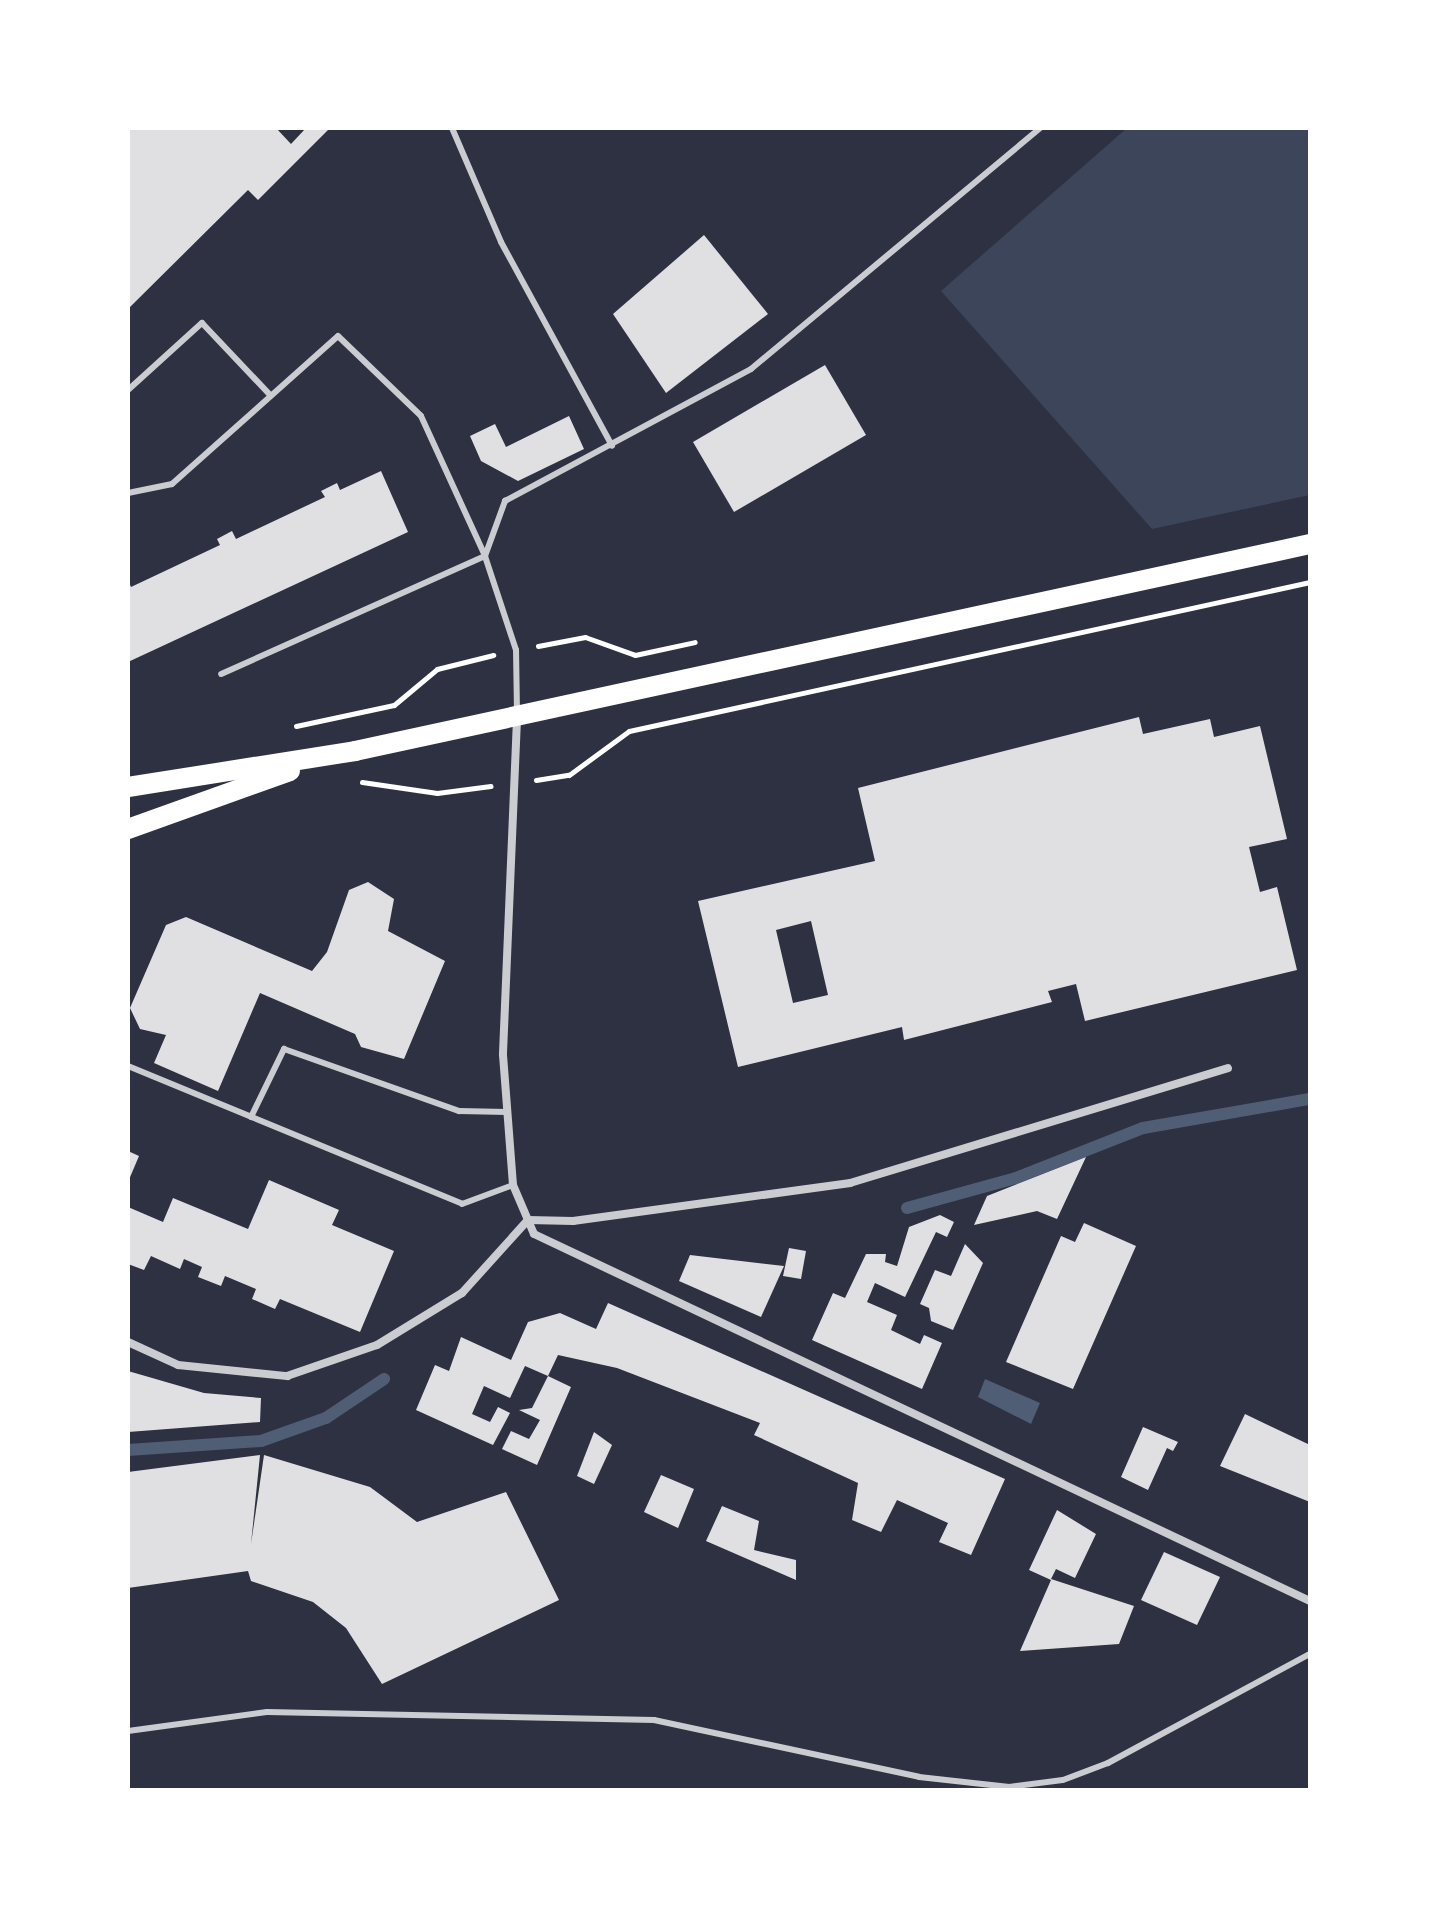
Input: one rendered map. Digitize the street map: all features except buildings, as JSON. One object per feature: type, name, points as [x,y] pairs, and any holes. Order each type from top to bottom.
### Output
[{"type":"main road","points":[[128,787],[335,755],[1310,544]]},
{"type":"main road","points":[[128,829],[335,755]]},
{"type":"street","points":[[517,716],[517,782],[503,1055],[513,1185],[528,1220],[555,1249],[1310,1601]]},
{"type":"street","points":[[128,1342],[178,1365],[287,1376],[377,1345],[462,1293],[528,1220],[573,1221],[850,1183],[1228,1068]]},
{"type":"lane","points":[[452,128],[501,242],[612,446]]},
{"type":"lane","points":[[221,674],[485,556],[505,501],[751,369],[1040,128]]},
{"type":"lane","points":[[128,390],[202,323],[271,396]]},
{"type":"lane","points":[[128,493],[172,484],[338,336],[421,416],[485,556],[516,650],[517,716]]},
{"type":"lane","points":[[251,1117],[284,1049],[459,1111],[507,1112]]},
{"type":"lane","points":[[128,1066],[462,1204],[513,1185]]},
{"type":"lane","points":[[128,1731],[267,1712],[654,1720],[919,1777],[1009,1787],[1063,1780],[1108,1763],[1310,1654]]},
{"type":"path","points":[[345,786],[437,793],[569,775],[629,731],[1310,582]]},
{"type":"path","points":[[286,728],[394,705],[437,669],[516,650],[585,637],[635,655],[711,639]]},
{"type":"shaded area","points":[[1127,128],[1310,128],[1310,495],[1152,529],[941,291]]},
{"type":"shaded area","points":[[985,1379],[1040,1403],[1031,1424],[978,1397]]},
{"type":"waterway","points":[[907,1208],[1016,1178],[1143,1128],[1310,1099]]},
{"type":"waterway","points":[[128,1450],[261,1441],[326,1418],[384,1379]]}]
